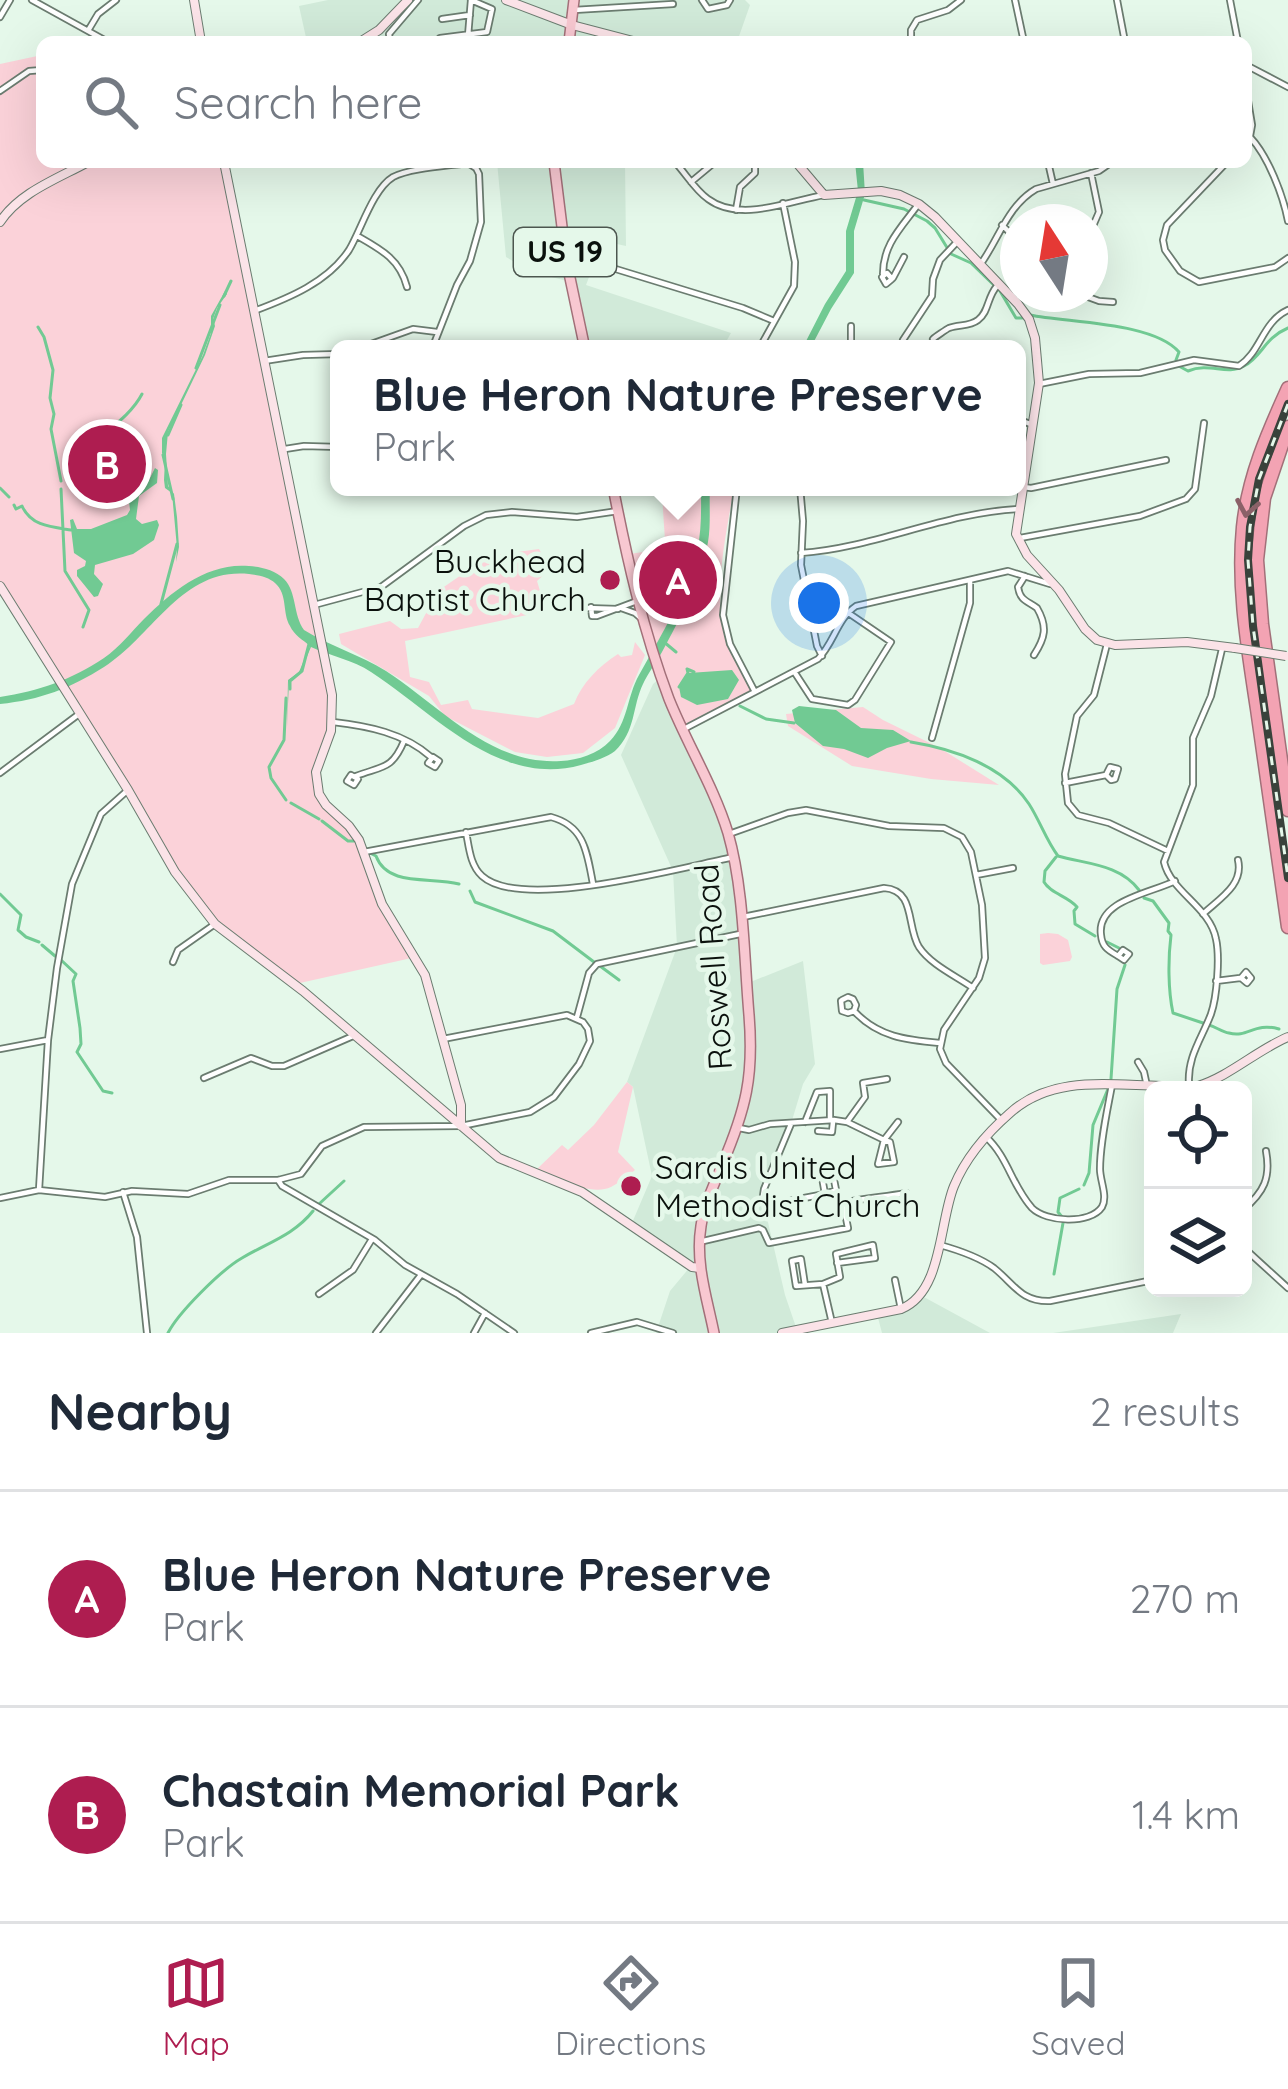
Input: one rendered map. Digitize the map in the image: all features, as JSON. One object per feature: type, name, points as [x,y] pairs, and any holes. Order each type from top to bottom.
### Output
[{"type":"highway","points":[[1286,392],[1248,494],[1241,577],[1288,927]]},
{"type":"highway","points":[[1288,428],[1264,498],[1258,576],[1288,810]]},
{"type":"main road","points":[[570,36],[574,5]]},
{"type":"main road","name":"US 19","points":[[555,168],[566,259],[583,340]]},
{"type":"main road","name":"Roswell Road","points":[[614,496],[637,601],[657,664],[717,804],[734,857],[752,1055],[748,1092],[707,1202],[699,1242],[712,1333]]},
{"type":"street","points":[[0,17],[10,0]]},
{"type":"street","points":[[32,0],[99,36]]},
{"type":"street","points":[[89,29],[98,14],[116,0]]},
{"type":"street","points":[[194,0],[200,36]]},
{"type":"street","points":[[389,36],[408,0]]},
{"type":"street","points":[[370,36],[418,0]]},
{"type":"street","points":[[471,0],[492,9],[488,32],[468,36],[471,0]]},
{"type":"street","points":[[506,0],[614,36]]},
{"type":"street","points":[[702,0],[708,9],[730,0]]},
{"type":"street","points":[[911,36],[917,20],[949,10],[962,0]]},
{"type":"street","points":[[1015,0],[1023,36]]},
{"type":"street","points":[[1117,0],[1124,36]]},
{"type":"street","points":[[1230,0],[1237,36]]},
{"type":"street","points":[[574,5],[673,4]]},
{"type":"street","points":[[442,19],[470,15]]},
{"type":"street","points":[[1252,68],[1288,87]]},
{"type":"street","points":[[0,91],[36,70]]},
{"type":"street","points":[[1252,143],[1259,147],[1276,182],[1288,220]]},
{"type":"street","points":[[0,222],[16,202],[77,168]]},
{"type":"street","points":[[225,168],[333,702],[333,722],[318,765],[317,788],[326,806],[354,832],[382,904],[425,975],[460,1105],[461,1126]]},
{"type":"street","points":[[254,311],[322,278],[342,259],[381,189],[393,178],[441,168]]},
{"type":"street","points":[[435,340],[482,222],[476,168]]},
{"type":"street","points":[[680,168],[709,200],[737,207],[878,191],[900,195],[917,206],[980,265],[1033,328],[1039,384],[1026,468]]},
{"type":"street","points":[[691,182],[703,168]]},
{"type":"street","points":[[737,207],[740,187],[755,168]]},
{"type":"street","points":[[801,168],[824,196]]},
{"type":"street","points":[[1049,168],[1053,184]]},
{"type":"street","points":[[1020,204],[1027,195],[1101,168]]},
{"type":"street","points":[[1221,168],[1167,225],[1165,250],[1183,274],[1199,282],[1275,267],[1288,258]]},
{"type":"street","points":[[1091,173],[1097,204]]},
{"type":"street","points":[[764,340],[790,297],[795,276],[783,203]]},
{"type":"street","points":[[904,257],[896,276],[892,279],[884,274],[884,256],[917,206]]},
{"type":"street","points":[[980,265],[1000,229]]},
{"type":"street","points":[[357,236],[394,259],[407,287]]},
{"type":"street","points":[[903,340],[932,296],[933,279],[944,255],[956,243]]},
{"type":"street","points":[[566,259],[583,259],[775,321]]},
{"type":"street","points":[[933,339],[948,328],[980,318],[987,297],[997,286]]},
{"type":"street","points":[[1108,302],[1113,302]]},
{"type":"street","points":[[1039,384],[1089,374],[1140,373],[1194,360],[1239,366],[1248,360],[1273,319],[1288,310]]},
{"type":"street","points":[[850,340],[851,326]]},
{"type":"street","points":[[387,340],[413,329],[438,332]]},
{"type":"street","points":[[264,362],[330,354]]},
{"type":"street","points":[[1026,422],[1033,425]]},
{"type":"street","points":[[1017,539],[1140,516],[1190,496],[1204,423]]},
{"type":"street","points":[[282,450],[330,447]]},
{"type":"street","points":[[1026,487],[1166,460]]},
{"type":"street","points":[[736,496],[723,615],[730,644],[755,692]]},
{"type":"street","points":[[801,496],[802,575],[822,656]]},
{"type":"street","points":[[1021,496],[1017,539],[1088,633],[1107,644],[1187,642],[1287,656]]},
{"type":"street","points":[[801,554],[942,520],[1019,509]]},
{"type":"street","points":[[314,605],[381,586],[486,515],[577,517],[617,511]]},
{"type":"street","points":[[1023,550],[1046,534]]},
{"type":"street","points":[[682,730],[822,656],[847,612],[872,600],[1008,571],[1052,583]]},
{"type":"street","points":[[1027,575],[1019,592],[1040,612],[1046,630],[1034,655]]},
{"type":"street","points":[[932,738],[970,603],[969,579]]},
{"type":"street","points":[[0,586],[175,872],[215,924],[500,1158],[581,1192],[692,1268],[700,1268]]},
{"type":"street","points":[[588,607],[592,616],[637,601]]},
{"type":"street","points":[[619,609],[643,620]]},
{"type":"street","points":[[794,672],[812,699],[848,705],[855,700],[891,642],[847,612]]},
{"type":"street","points":[[1107,644],[1094,695],[1077,716],[1065,783],[1068,802],[1078,815],[1109,823],[1168,851]]},
{"type":"street","points":[[1190,1081],[1190,1060],[1212,1011],[1216,939],[1203,914],[1165,867],[1193,785],[1193,738],[1211,696],[1223,646]]},
{"type":"street","points":[[0,773],[79,714]]},
{"type":"street","points":[[333,722],[381,729],[431,757]]},
{"type":"street","points":[[356,776],[390,764],[404,741]]},
{"type":"street","points":[[1065,783],[1106,775]]},
{"type":"street","points":[[39,1190],[48,1040],[75,872],[101,814],[128,790]]},
{"type":"street","points":[[728,834],[806,810],[889,826],[944,828],[966,842],[984,916],[986,946],[973,988],[940,1043],[946,1063],[1002,1121]]},
{"type":"street","points":[[364,852],[540,817],[562,820],[583,840],[594,886]]},
{"type":"street","points":[[466,832],[474,866],[482,876],[493,883],[553,890],[734,857]]},
{"type":"street","points":[[1203,914],[1233,886],[1240,870],[1238,860]]},
{"type":"street","points":[[976,875],[1013,868]]},
{"type":"street","points":[[1118,956],[1103,945],[1102,919],[1114,907],[1174,881]]},
{"type":"street","points":[[740,917],[894,888],[906,899],[922,951],[973,988]]},
{"type":"street","points":[[173,962],[178,950],[215,924]]},
{"type":"street","points":[[577,1017],[589,973],[597,964],[742,934]]},
{"type":"street","points":[[1216,981],[1241,978]]},
{"type":"street","points":[[854,1011],[884,1034],[940,1043]]},
{"type":"street","points":[[0,1198],[39,1190],[105,1197],[123,1192],[188,1194],[229,1180],[278,1180],[301,1174],[322,1146],[364,1127],[461,1126],[530,1112],[554,1097],[589,1045],[588,1029],[577,1017],[563,1015],[443,1039]]},
{"type":"street","points":[[204,1078],[250,1058],[284,1066],[354,1034]]},
{"type":"street","points":[[1208,1081],[1288,1037]]},
{"type":"street","points":[[0,1049],[48,1040]]},
{"type":"street","points":[[1138,1062],[1146,1081]]},
{"type":"street","points":[[847,1122],[865,1097],[863,1083],[887,1078]]},
{"type":"street","points":[[986,1137],[1038,1213],[1060,1220],[1094,1214],[1104,1200],[1100,1164],[1112,1084]]},
{"type":"street","points":[[782,1333],[901,1309],[921,1295],[955,1184],[986,1137],[1025,1101],[1062,1087],[1144,1086]]},
{"type":"street","points":[[805,1122],[817,1092],[830,1091],[832,1132],[818,1131]]},
{"type":"street","points":[[737,1128],[832,1120],[884,1140],[898,1122]]},
{"type":"street","points":[[791,1124],[762,1202],[767,1205],[825,1194]]},
{"type":"street","points":[[1252,1202],[1266,1183],[1266,1151]]},
{"type":"street","points":[[278,1180],[514,1333]]},
{"type":"street","points":[[123,1192],[137,1237],[147,1333]]},
{"type":"street","points":[[699,1242],[759,1228],[769,1243],[848,1228],[843,1203],[906,1193]]},
{"type":"street","points":[[319,1294],[353,1270],[372,1238]]},
{"type":"street","points":[[805,1285],[840,1277],[837,1263],[836,1254],[873,1245],[875,1258],[837,1263]]},
{"type":"street","points":[[940,1245],[987,1264],[1019,1294],[1037,1301],[1144,1282]]},
{"type":"street","points":[[1252,1255],[1288,1288]]},
{"type":"street","points":[[376,1333],[421,1275]]},
{"type":"street","points":[[895,1280],[901,1309]]},
{"type":"street","points":[[824,1283],[832,1323]]},
{"type":"street","points":[[474,1333],[485,1313]]},
{"type":"street","points":[[590,1333],[637,1322],[673,1333]]},
{"type":"shaded area","points":[[328,0],[745,0],[750,5],[739,36],[306,36],[299,6]]},
{"type":"shaded area","points":[[36,56],[36,168],[224,168],[335,723],[314,780],[319,799],[352,829],[379,901],[416,957],[291,985],[217,927],[188,895],[0,588],[0,64]]},
{"type":"shaded area","points":[[498,168],[625,168],[626,246],[603,241],[586,285],[731,333],[727,340],[581,340],[571,282],[532,272],[506,257]]},
{"type":"shaded area","points":[[856,168],[863,168],[865,194],[854,231],[854,273],[815,340],[807,340],[846,271],[846,231],[858,191]]},
{"type":"shaded area","points":[[225,291],[205,355],[168,432],[168,486],[174,494],[179,547],[176,562],[172,493],[165,488],[162,438],[203,355],[211,316]]},
{"type":"shaded area","points":[[155,468],[157,483],[139,496],[136,519],[142,524],[157,520],[154,540],[133,554],[95,565],[94,574],[103,584],[94,597],[77,576],[86,561],[74,553],[70,520],[77,529],[91,529],[127,515],[128,493],[148,482]]},
{"type":"shaded area","points":[[662,496],[733,496],[720,604],[727,639],[752,691],[684,727],[653,644],[629,554],[665,540]]},
{"type":"shaded area","points":[[701,496],[710,496],[705,556],[695,584],[643,684],[627,735],[615,751],[590,763],[551,769],[494,756],[364,668],[311,647],[300,673],[289,681],[287,727],[288,680],[299,672],[310,646],[290,626],[279,587],[249,574],[205,581],[187,592],[122,654],[79,681],[42,696],[0,704],[0,697],[54,684],[104,658],[192,581],[219,569],[249,566],[284,579],[304,630],[386,671],[489,744],[536,760],[581,758],[616,734],[635,683],[680,599],[699,543]]},
{"type":"shaded area","points":[[539,549],[550,569],[537,581],[546,611],[405,641],[410,677],[429,682],[441,705],[468,700],[472,709],[538,718],[574,704],[598,670],[618,654],[632,655],[635,642],[645,655],[615,728],[583,753],[547,757],[515,752],[445,716],[429,696],[341,644],[339,634],[390,621],[401,629],[418,628],[438,591],[467,571],[494,555]]},
{"type":"shaded area","points":[[732,670],[739,680],[728,699],[697,705],[681,697],[679,687],[689,673]]},
{"type":"shaded area","points":[[659,679],[715,802],[735,875],[748,983],[803,961],[815,1064],[759,1202],[798,1333],[656,1333],[670,1291],[690,1267],[632,1223],[652,1176],[633,1087],[627,1082],[677,947],[673,871],[621,755]]},
{"type":"shaded area","points":[[799,706],[836,710],[861,728],[893,730],[911,741],[868,758],[823,746],[795,723],[792,710]]},
{"type":"shaded area","points":[[863,707],[999,785],[852,766],[788,726],[786,714]]},
{"type":"shaded area","points":[[1040,934],[1068,940],[1070,961],[1040,963]]},
{"type":"shaded area","points":[[627,1082],[633,1087],[618,1152],[635,1170],[611,1187],[593,1190],[537,1169],[562,1145],[568,1150],[594,1125]]},
{"type":"shaded area","points":[[922,1296],[990,1333],[882,1333],[876,1310],[908,1308]]},
{"type":"shaded area","points":[[1181,1314],[1173,1333],[1053,1333]]},
{"type":"waterway","points":[[864,200],[904,209],[927,221],[951,254],[971,263],[1000,291],[1016,318],[1022,318]]},
{"type":"waterway","points":[[224,296],[231,281]]},
{"type":"waterway","points":[[196,368],[220,305]]},
{"type":"waterway","points":[[1030,315],[1131,329],[1167,342],[1179,352],[1176,360]]},
{"type":"waterway","points":[[38,327],[53,370],[51,429],[61,481]]},
{"type":"waterway","points":[[1177,365],[1188,371],[1237,369],[1288,328]]},
{"type":"waterway","points":[[81,455],[142,394]]},
{"type":"waterway","points":[[168,435],[181,405]]},
{"type":"waterway","points":[[163,455],[173,499]]},
{"type":"waterway","points":[[0,488],[9,497]]},
{"type":"waterway","points":[[61,489],[65,571],[89,610],[83,627]]},
{"type":"waterway","points":[[14,505],[16,509],[22,506],[42,524],[71,530]]},
{"type":"waterway","points":[[161,604],[177,544]]},
{"type":"waterway","points":[[664,642],[676,652]]},
{"type":"waterway","points":[[290,689],[290,681],[302,671],[309,644]]},
{"type":"waterway","points":[[679,687],[687,669],[694,672]]},
{"type":"waterway","points":[[286,698],[284,740],[269,767],[286,800]]},
{"type":"waterway","points":[[740,706],[766,719],[794,723]]},
{"type":"waterway","points":[[911,742],[961,755],[1006,779],[1029,804],[1058,856],[1112,870],[1139,890]]},
{"type":"waterway","points":[[291,803],[319,819]]},
{"type":"waterway","points":[[322,821],[354,841]]},
{"type":"waterway","points":[[370,853],[400,877],[459,884]]},
{"type":"waterway","points":[[1056,857],[1045,871],[1044,882],[1077,907],[1075,924],[1095,936]]},
{"type":"waterway","points":[[470,891],[475,902],[553,931],[594,962]]},
{"type":"waterway","points":[[0,894],[21,915],[18,930],[39,942]]},
{"type":"waterway","points":[[1144,898],[1153,901],[1169,923],[1173,1013],[1203,1023]]},
{"type":"waterway","points":[[1107,942],[1119,948]]},
{"type":"waterway","points":[[42,945],[55,956]]},
{"type":"waterway","points":[[61,960],[76,974],[81,1044],[77,1052],[103,1091],[112,1093]]},
{"type":"waterway","points":[[1111,1079],[1117,989],[1125,965]]},
{"type":"waterway","points":[[600,966],[619,980]]},
{"type":"waterway","points":[[1209,1025],[1236,1034],[1263,1027],[1279,1029]]},
{"type":"waterway","points":[[1084,1185],[1093,1125],[1108,1089]]},
{"type":"waterway","points":[[319,1204],[344,1181]]},
{"type":"waterway","points":[[1063,1218],[1058,1212],[1060,1198],[1079,1189]]},
{"type":"waterway","points":[[168,1333],[223,1272],[289,1232],[313,1211]]},
{"type":"waterway","points":[[1054,1274],[1063,1223]]},
{"type":"railway","points":[[1288,404],[1259,479],[1248,560],[1288,878]]},
{"type":"place","name":"Chastain Memorial Park","points":[[107,464]]},
{"type":"place","name":"Buckhead Baptist Church","points":[[610,580]]},
{"type":"place","name":"Blue Heron Nature Preserve","points":[[678,580]]},
{"type":"place","name":"Sardis United Methodist Church","points":[[631,1186]]}]
